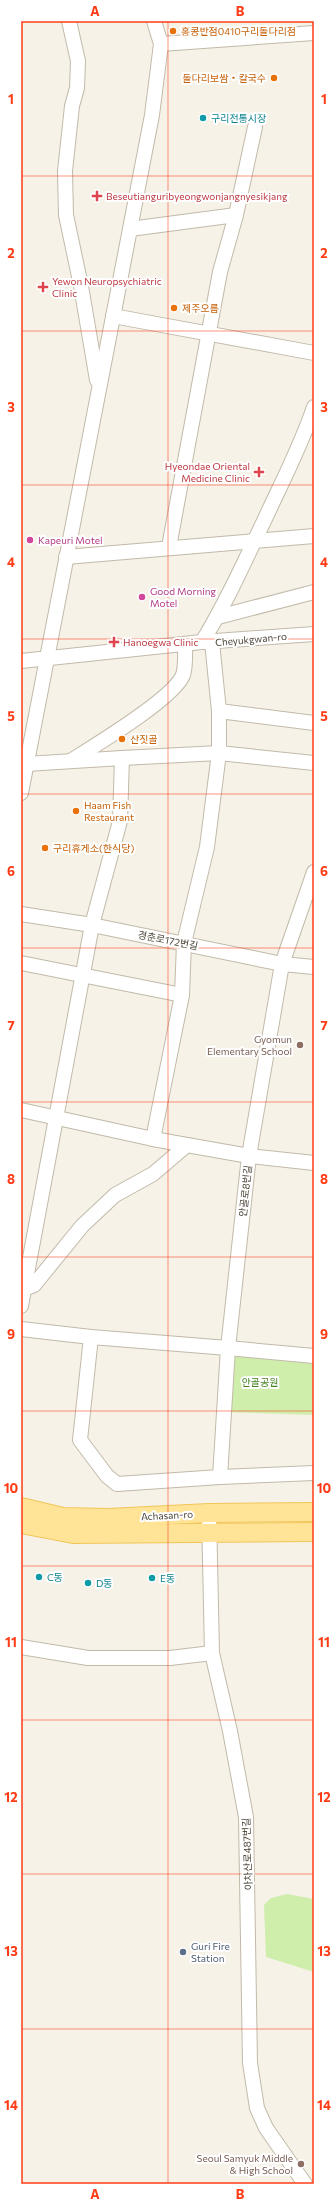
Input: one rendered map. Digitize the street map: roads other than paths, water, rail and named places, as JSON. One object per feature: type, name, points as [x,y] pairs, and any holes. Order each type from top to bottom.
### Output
[{"type":"main road","name":"Achasan-ro","points":[[21,1507],[63,1516],[108,1518],[209,1513],[314,1512]]},
{"type":"main road","name":"Achasan-ro","points":[[21,1524],[73,1534],[314,1532]]},
{"type":"street","points":[[69,21],[78,61],[77,88],[72,106],[65,171],[66,215],[81,286],[98,388]]},
{"type":"street","points":[[21,789],[26,764],[26,747],[48,659],[98,388],[152,115],[161,44],[154,21]]},
{"type":"street","points":[[161,44],[314,33]]},
{"type":"street","points":[[169,547],[220,272],[236,215],[255,127]]},
{"type":"street","points":[[130,229],[236,215]]},
{"type":"street","points":[[113,316],[314,353]]},
{"type":"street","points":[[153,1139],[182,995],[184,943],[206,847],[219,753],[219,711],[207,642],[304,434],[314,407]]},
{"type":"street","points":[[66,557],[169,547],[314,536]]},
{"type":"street","points":[[218,616],[314,592]]},
{"type":"street","name":"Cheyukgwan-ro","points":[[21,661],[185,644],[314,634]]},
{"type":"street","points":[[72,760],[146,711],[171,690],[183,674],[185,644]]},
{"type":"street","points":[[219,711],[314,723]]},
{"type":"street","points":[[26,764],[72,760],[219,753],[314,763]]},
{"type":"street","points":[[21,1306],[92,925],[120,821],[122,758]]},
{"type":"street","points":[[314,872],[282,964],[249,1156],[314,1163]]},
{"type":"street","name":"경춘로172번길","points":[[21,914],[92,925],[282,964],[314,967]]},
{"type":"street","points":[[21,963],[182,995]]},
{"type":"street","name":"안골로8번길","points":[[21,1110],[153,1139],[249,1156],[228,1348],[220,1477]]},
{"type":"street","points":[[24,1290],[34,1285],[82,1226],[115,1195],[153,1174],[187,1145]]},
{"type":"street","points":[[21,1329],[91,1337],[314,1356]]},
{"type":"street","points":[[91,1337],[80,1440],[107,1476],[117,1484],[220,1477],[314,1473]]},
{"type":"street","name":"아차산로487번길","points":[[209,1513],[208,1533],[212,1653],[230,1731],[246,1817],[250,2063],[257,2108],[266,2128],[305,2184]]},
{"type":"street","points":[[21,1647],[88,1658],[170,1658],[212,1653]]},
{"type":"place","name":"홍콩반점0410구리돌다리점","points":[[173,31]]},
{"type":"place","name":"돌다리보쌈・칼국수","points":[[274,78]]},
{"type":"place","name":"구리전통시장","points":[[203,118]]},
{"type":"place","name":"Beseutianguribyeongwonjangnyesikjang","points":[[97,196]]},
{"type":"place","name":"Yewon Neuropsychiatric Clinic","points":[[43,287]]},
{"type":"place","name":"제주오름","points":[[174,308]]},
{"type":"place","name":"Hyeondae Oriental Medicine Clinic","points":[[259,472]]},
{"type":"place","name":"Kapeuri Motel","points":[[30,540]]},
{"type":"place","name":"Good Morning Motel","points":[[142,597]]},
{"type":"place","name":"Hanoegwa Clinic","points":[[114,642]]},
{"type":"place","name":"산짓골","points":[[122,739]]},
{"type":"place","name":"Haam Fish Restaurant","points":[[76,811]]},
{"type":"place","name":"구리휴게소(한식당)","points":[[45,848]]},
{"type":"place","name":"Gyomun Elementary School","points":[[300,1045]]},
{"type":"place","name":"C동","points":[[39,1577]]},
{"type":"place","name":"E동","points":[[152,1578]]},
{"type":"place","name":"D동","points":[[88,1583]]},
{"type":"place","name":"Guri Fire Station","points":[[183,1952]]},
{"type":"place","name":"Seoul Samyuk Middle & High School","points":[[301,2164]]},
{"type":"park label","name":"안골공원","points":[[260,1382]]}]
